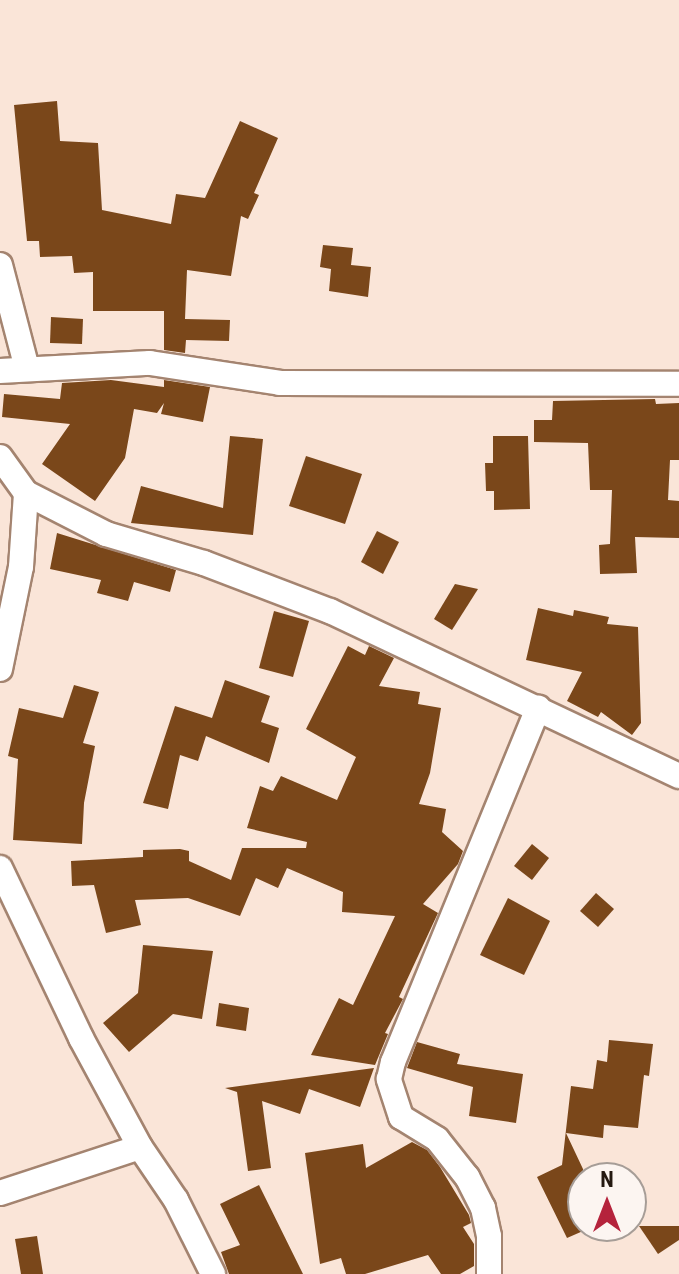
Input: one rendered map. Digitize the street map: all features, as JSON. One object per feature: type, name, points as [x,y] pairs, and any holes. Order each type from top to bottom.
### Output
[{"type":"street","points":[[0,265],[27,369]]},
{"type":"street","points":[[0,371],[150,363],[280,383],[679,384]]},
{"type":"street","points":[[0,457],[26,493],[106,534],[204,563],[304,600],[679,776]]},
{"type":"street","points":[[0,669],[21,567],[26,493]]},
{"type":"street","points":[[489,1274],[489,1236],[478,1197],[437,1139],[401,1117],[389,1079],[393,1062],[538,708]]},
{"type":"street","points":[[0,868],[81,1038],[140,1147],[176,1200],[213,1274]]},
{"type":"street","points":[[0,1193],[140,1147]]},
{"type":"building","points":[[57,101],[60,141],[98,143],[102,210],[171,224],[176,194],[205,198],[240,121],[278,138],[254,193],[259,195],[248,219],[241,216],[231,276],[187,270],[185,319],[230,320],[229,341],[186,340],[185,353],[164,350],[164,311],[93,311],[93,272],[74,273],[72,256],[40,257],[39,241],[27,241],[14,105]]},
{"type":"building","points":[[323,245],[353,248],[351,265],[371,267],[368,297],[329,291],[331,269],[320,267]]},
{"type":"building","points":[[51,317],[83,319],[82,344],[50,343]]},
{"type":"building","points":[[111,380],[164,387],[164,380],[210,387],[203,422],[161,414],[164,403],[157,413],[134,409],[125,458],[95,501],[42,464],[70,424],[2,417],[4,394],[60,399],[62,383]]},
{"type":"building","points":[[655,399],[656,404],[679,403],[679,460],[670,460],[668,500],[679,501],[679,538],[635,537],[637,573],[600,574],[599,545],[610,544],[612,490],[590,490],[588,443],[534,442],[534,420],[552,420],[553,401]]},
{"type":"building","points":[[230,436],[263,439],[253,535],[131,523],[141,486],[223,508]]},
{"type":"building","points":[[493,436],[528,436],[530,509],[494,510],[494,491],[486,491],[485,463],[493,463]]},
{"type":"building","points":[[306,456],[362,474],[345,524],[289,506]]},
{"type":"building","points":[[377,531],[399,542],[383,574],[361,562]]},
{"type":"building","points":[[57,533],[176,570],[170,592],[134,582],[128,601],[97,593],[101,580],[50,569]]},
{"type":"building","points":[[455,584],[478,589],[452,630],[434,619]]},
{"type":"building","points":[[538,608],[573,616],[574,610],[609,617],[607,624],[638,627],[641,723],[632,735],[601,712],[598,717],[567,701],[582,672],[526,660]]},
{"type":"building","points":[[274,611],[309,621],[293,677],[259,668]]},
{"type":"building","points":[[348,646],[365,655],[369,646],[394,658],[379,686],[420,692],[418,704],[441,708],[430,773],[419,804],[446,809],[442,832],[463,851],[458,864],[423,904],[438,913],[399,997],[403,999],[385,1033],[388,1034],[375,1065],[311,1055],[339,998],[353,1005],[395,916],[342,912],[343,892],[287,868],[278,888],[256,878],[240,916],[188,898],[135,900],[141,925],[106,933],[94,885],[72,886],[71,861],[143,857],[143,850],[180,849],[189,851],[189,861],[231,880],[242,848],[306,848],[307,842],[247,828],[260,786],[273,791],[281,776],[337,800],[356,757],[306,729]]},
{"type":"building","points":[[225,680],[270,696],[261,722],[279,728],[269,763],[206,736],[198,761],[180,755],[168,809],[143,803],[175,706],[212,718]]},
{"type":"building","points":[[74,685],[99,692],[83,743],[95,746],[84,803],[82,844],[13,840],[18,759],[8,756],[19,708],[63,718]]},
{"type":"building","points":[[532,844],[549,858],[532,880],[514,866]]},
{"type":"building","points":[[596,893],[614,909],[598,927],[580,911]]},
{"type":"building","points":[[508,898],[550,921],[524,975],[480,955]]},
{"type":"building","points":[[143,945],[213,951],[202,1019],[173,1014],[129,1052],[103,1023],[138,993]]},
{"type":"building","points":[[219,1003],[249,1008],[246,1031],[216,1026]]},
{"type":"building","points":[[609,1040],[653,1044],[649,1076],[644,1075],[638,1128],[604,1125],[603,1138],[566,1133],[580,1162],[567,1162],[567,1238],[537,1177],[562,1165],[571,1086],[593,1089],[597,1060],[607,1062]]},
{"type":"building","points":[[417,1042],[460,1054],[457,1064],[523,1074],[516,1123],[469,1116],[473,1087],[407,1068]]},
{"type":"building","points":[[374,1068],[360,1107],[309,1089],[300,1114],[262,1101],[271,1168],[248,1171],[237,1092],[225,1088]]},
{"type":"building","points":[[412,1142],[427,1150],[469,1215],[471,1223],[463,1227],[474,1244],[474,1266],[460,1274],[441,1274],[428,1255],[365,1274],[346,1274],[341,1258],[320,1264],[305,1153],[363,1144],[366,1168]]},
{"type":"building","points":[[259,1185],[303,1274],[229,1274],[221,1252],[240,1245],[220,1204]]},
{"type":"building","points":[[647,1226],[679,1226],[679,1240],[658,1254],[647,1238]]},
{"type":"building","points":[[37,1236],[43,1274],[21,1274],[15,1239]]}]
